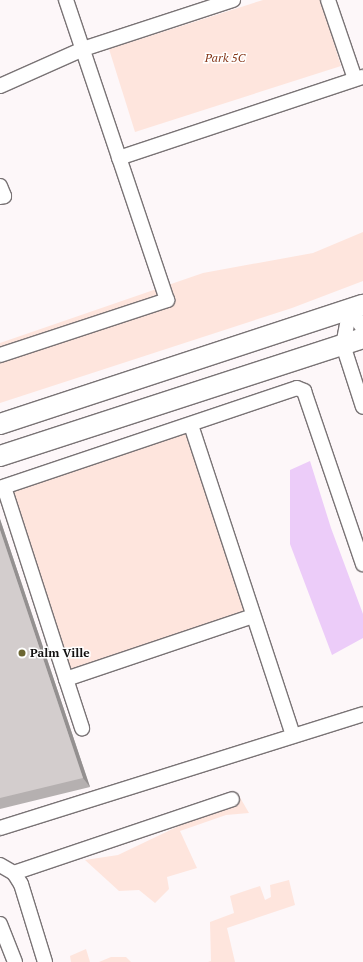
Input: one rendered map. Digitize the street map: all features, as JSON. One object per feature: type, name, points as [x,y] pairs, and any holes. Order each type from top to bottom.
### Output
[{"type":"street","points":[[0,355],[167,300],[66,0]]},
{"type":"street","points":[[0,86],[83,49],[233,0]]},
{"type":"street","points":[[119,158],[359,78],[328,0]]},
{"type":"street","points":[[0,186],[4,196],[0,197]]},
{"type":"street","points":[[356,307],[363,328]]},
{"type":"street","points":[[356,307],[343,345],[363,407]]},
{"type":"street","points":[[0,424],[356,307]]},
{"type":"street","points":[[0,456],[363,338]]},
{"type":"street","points":[[82,728],[2,488],[297,388],[304,391],[363,564]]},
{"type":"street","points":[[191,425],[293,736]]},
{"type":"street","points":[[66,679],[253,616]]},
{"type":"street","points":[[0,828],[363,714]]},
{"type":"street","points":[[14,873],[232,799]]},
{"type":"street","points":[[0,866],[14,873],[21,884],[45,962]]},
{"type":"street","points":[[0,924],[15,962]]},
{"type":"green space","name":"Park 5C","points":[[263,0],[321,0],[341,66],[135,132],[109,49]]},
{"type":"green space","points":[[363,232],[363,281],[292,308],[0,403],[0,343],[203,273],[313,253]]},
{"type":"green space","points":[[191,425],[253,616],[66,677],[4,486]]},
{"type":"green space","points":[[238,794],[249,813],[226,815],[180,831],[197,868],[167,877],[169,889],[155,903],[139,890],[119,891],[85,860],[118,855],[206,813]]},
{"type":"green space","points":[[289,880],[295,905],[227,928],[235,962],[208,962],[211,961],[210,922],[234,913],[230,896],[260,886],[265,900],[271,897],[270,885]]},
{"type":"green space","points":[[86,949],[90,962],[71,962],[70,956]]},
{"type":"green space","points":[[111,957],[126,957],[131,962],[99,962]]},
{"type":"shaded area","points":[[310,461],[331,528],[363,614],[363,638],[332,655],[290,544],[290,470]]},
{"type":"building","name":"Palm Ville","points":[[0,530],[83,778],[0,798]]},
{"type":"place","name":"Palm Ville","points":[[22,653]]}]
